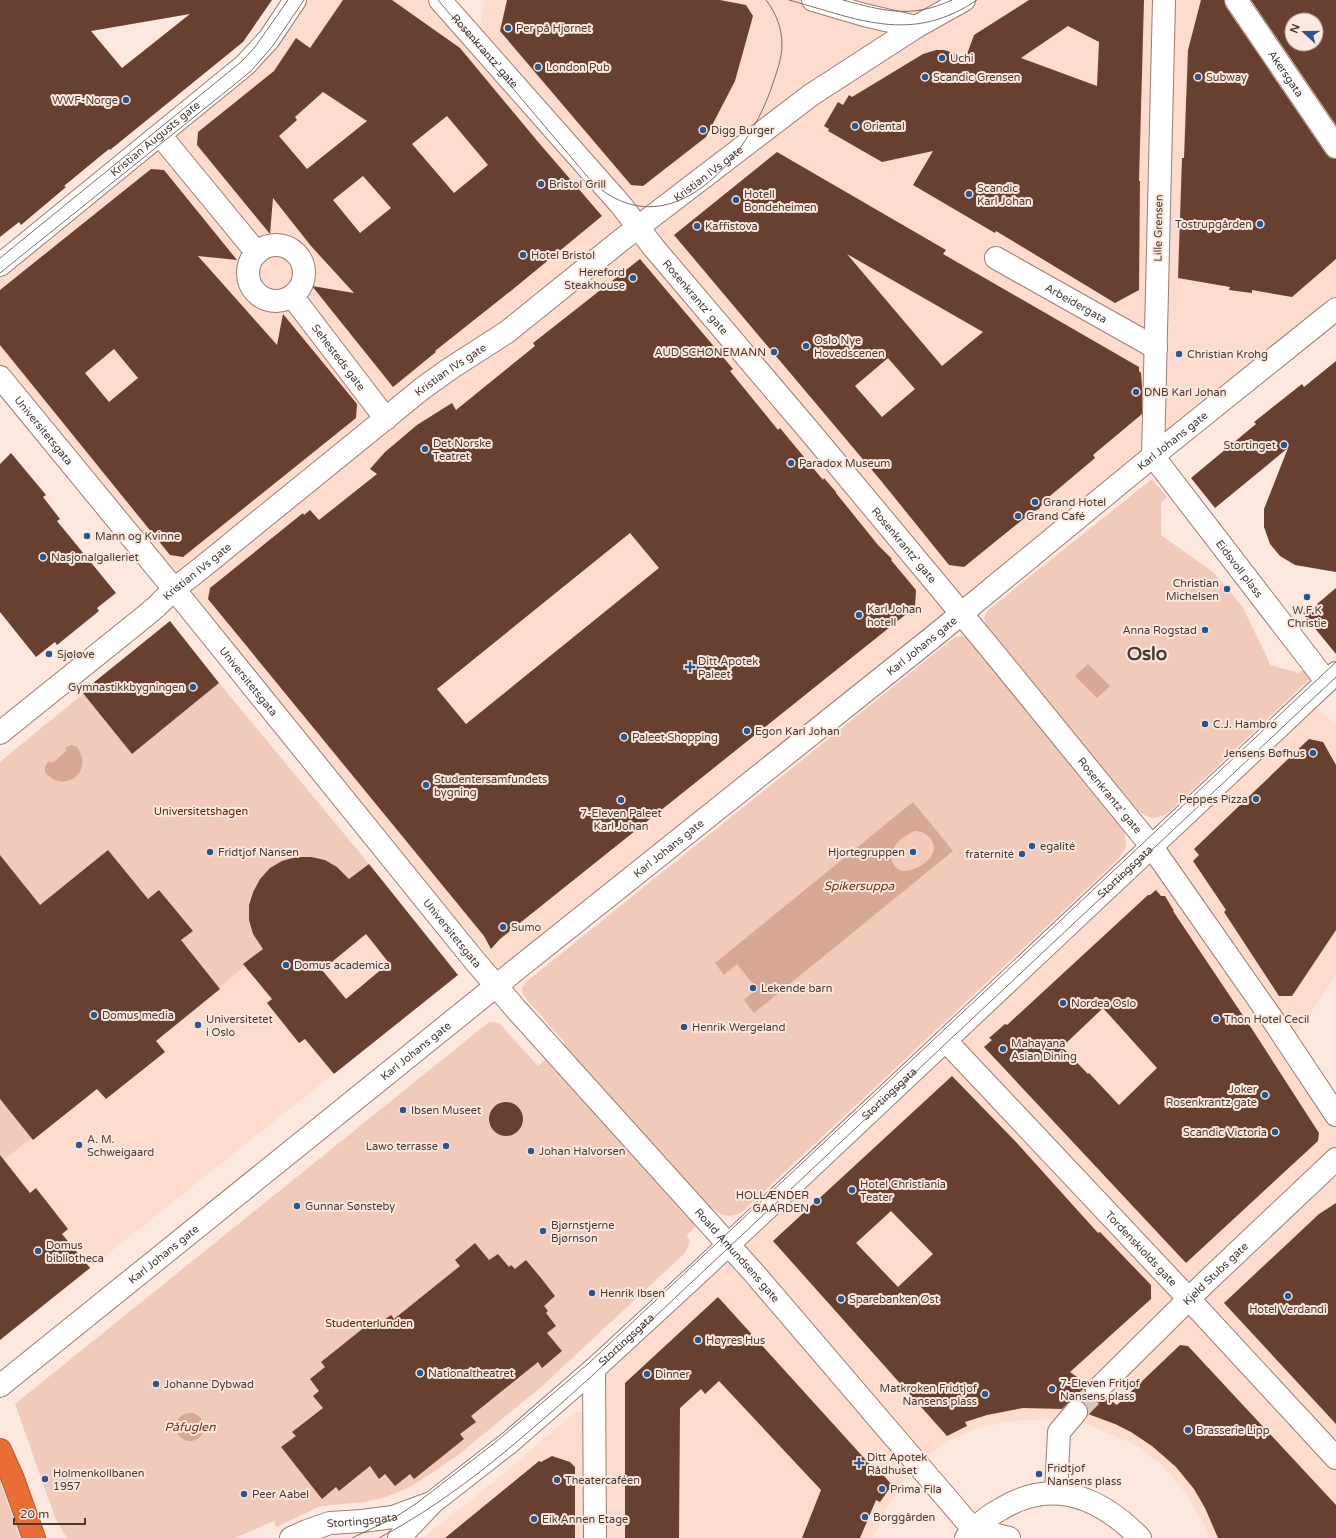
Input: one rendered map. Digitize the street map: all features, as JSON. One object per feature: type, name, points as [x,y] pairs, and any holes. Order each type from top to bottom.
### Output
[{"type":"highway","points":[[0,1450],[10,1471],[34,1538]]},
{"type":"street","name":"Kristian Augusts gate","points":[[0,265],[245,66],[269,39],[295,0]]},
{"type":"street","name":"Rosenkrantz’ gate","points":[[440,0],[639,227],[654,248],[802,422],[1152,847],[1273,1020],[1336,1115]]},
{"type":"street","points":[[813,0],[870,17],[916,27]]},
{"type":"street","name":"Kristian IVs gate","points":[[0,733],[144,617],[174,589],[386,419],[422,388],[507,332],[639,227],[782,117],[858,64],[916,27],[964,0]]},
{"type":"street","name":"Lille Grensen","points":[[1153,456],[1164,0]]},
{"type":"street","name":"Akersgata","points":[[1236,0],[1336,147]]},
{"type":"street","points":[[160,135],[257,253]]},
{"type":"street","points":[[272,246],[281,246],[290,249],[297,256],[304,271],[303,280],[299,289],[292,296],[276,301],[266,299],[258,294],[252,287],[249,280],[248,270],[251,261],[257,253],[262,249],[272,246]]},
{"type":"street","name":"Arbeidergata","points":[[996,258],[1156,348]]},
{"type":"street","name":"Sehesteds gate","points":[[292,296],[386,419]]},
{"type":"street","name":"Karl Johans gate","points":[[0,1386],[496,986],[961,614],[1153,456],[1336,309]]},
{"type":"street","name":"Universitetsgata","points":[[0,377],[496,986]]},
{"type":"street","name":"Eidsvoll plass","points":[[1153,456],[1331,677]]},
{"type":"street","name":"Stortingsgata","points":[[399,1538],[433,1502],[510,1442],[594,1369],[946,1041],[1331,677]]},
{"type":"street","name":"Roald Amundsens gate","points":[[496,986],[728,1245],[913,1458],[971,1535]]},
{"type":"street","name":"Tordenskiolds gate","points":[[946,1041],[1336,1458]]},
{"type":"street","name":"Kjeld Stubs gate","points":[[1097,1390],[1188,1298],[1336,1159]]},
{"type":"street","points":[[594,1369],[595,1538]]},
{"type":"street","points":[[1056,1493],[1059,1432],[1076,1412]]},
{"type":"street","points":[[971,1535],[994,1513],[1012,1502],[1039,1494],[1056,1493],[1086,1501],[1106,1510],[1128,1526],[1140,1538]]},
{"type":"street","name":"Stortingsgata","points":[[291,1538],[330,1523],[393,1517],[433,1502]]},
{"type":"street","points":[[971,1535],[1009,1538]]},
{"type":"shaded area","points":[[299,0],[440,0],[479,33],[485,0],[1336,0],[1336,309],[496,986],[0,377],[0,265],[245,66]]},
{"type":"shaded area","name":"Universitetet i Oslo","points":[[170,621],[229,696],[369,864],[457,975],[0,1340],[0,762],[83,694],[82,692]]},
{"type":"shaded area","points":[[1308,698],[1336,726],[1336,975],[1297,1033],[1286,1040],[1336,1115],[1336,1538],[1209,1538],[1205,1526],[1187,1495],[1162,1465],[1138,1446],[1087,1424],[1052,1419],[1007,1421],[978,1428],[951,1440],[940,1447],[918,1464],[902,1482],[890,1502],[873,1538],[595,1538],[594,1369]]},
{"type":"shaded area","points":[[575,1412],[581,1412],[584,1414],[588,1538],[422,1538],[484,1490]]},
{"type":"green space","name":"Studenterlunden","points":[[1152,479],[1167,497],[1161,503],[1161,535],[1213,572],[1242,606],[1270,665],[1299,673],[1311,662],[1318,671],[1169,812],[1154,818],[1146,816],[1134,806],[1117,822],[1125,834],[1126,847],[1119,858],[1110,867],[742,1212],[727,1216],[720,1214],[713,1209],[687,1235],[690,1242],[685,1253],[541,1387],[458,1455],[435,1471],[410,1487],[386,1497],[365,1502],[321,1506],[276,1527],[274,1521],[235,1538],[67,1538],[56,1520],[15,1404],[489,1022],[499,1023],[538,1066],[565,1043],[523,995],[522,987],[526,982],[955,637],[962,636],[968,638],[1002,680],[1020,666],[986,624],[984,618],[987,611]]},
{"type":"green space","name":"Universitetshagen","points":[[219,683],[369,864],[349,879],[329,863],[315,858],[304,857],[285,860],[268,871],[255,887],[249,903],[249,909],[263,949],[244,964],[245,966],[219,988],[181,940],[193,930],[159,890],[148,899],[108,850],[40,905],[0,855],[0,762],[83,694],[132,754]]},
{"type":"green space","points":[[0,1099],[32,1138],[3,1160],[0,1158]]},
{"type":"green space","points":[[0,1481],[20,1538],[0,1538]]},
{"type":"water","points":[[1088,664],[1110,686],[1097,698],[1075,676]]},
{"type":"water","points":[[71,745],[77,747],[82,756],[80,772],[68,781],[52,779],[45,772],[45,767],[49,761],[50,763],[55,761],[67,750],[65,748]]},
{"type":"water","name":"Spikersuppa","points":[[913,802],[953,851],[754,1013],[744,1000],[757,989],[737,964],[724,975],[715,963]],"holes":[[[915,831],[926,834],[929,837],[933,843],[934,849],[932,855],[917,868],[905,871],[897,869],[892,860],[891,854],[893,849],[900,840]]]},
{"type":"water","name":"Påfuglen","points":[[190,1413],[200,1417],[204,1427],[200,1437],[190,1441],[180,1437],[176,1427],[180,1417]]},
{"type":"building","points":[[0,0],[272,0],[243,42],[64,186],[66,187],[21,225],[19,222],[0,237]],"holes":[[[190,14],[122,68],[91,31]]]},
{"type":"building","points":[[343,0],[392,0],[460,48],[602,216],[435,351],[436,352],[393,387],[312,286],[354,293],[311,246],[273,198],[270,234],[197,145],[198,132],[274,71],[296,38],[310,48]],"holes":[[[323,92],[367,121],[307,169],[279,136],[297,120],[295,117]],[[447,116],[488,165],[454,193],[412,144]],[[363,176],[391,208],[360,233],[333,200]]]},
{"type":"building","points":[[507,0],[720,0],[746,5],[753,16],[735,81],[706,137],[643,186],[631,185],[500,31]]},
{"type":"building","points":[[1029,0],[1144,0],[1139,181],[1139,290],[1115,303],[996,231],[995,233],[913,185],[933,151],[882,162],[828,131],[829,129],[824,126],[838,102],[843,105],[849,95],[852,97],[923,54],[936,50],[944,50],[966,57],[974,35]],"holes":[[[1068,26],[1099,42],[1097,86],[1021,58]]]},
{"type":"building","points":[[1201,0],[1224,0],[1226,7],[1326,154],[1330,158],[1336,159],[1336,259],[1292,297],[1252,290],[1252,293],[1229,290],[1230,287],[1178,278],[1182,158],[1184,158],[1188,50]]},
{"type":"building","points":[[1251,0],[1336,0],[1336,125],[1286,52],[1324,52],[1324,12],[1284,12],[1284,49]]},
{"type":"building","points":[[777,152],[946,250],[943,254],[1139,367],[1142,386],[1142,414],[1093,455],[1095,458],[1044,501],[1039,509],[1032,512],[964,567],[949,565],[882,482],[674,235]],"holes":[[[847,254],[983,332],[942,366]],[[888,358],[915,389],[882,417],[855,386]]]},
{"type":"building","points":[[151,169],[164,170],[237,260],[198,256],[277,345],[283,314],[357,404],[356,418],[183,557],[170,555],[0,345],[0,290]],"holes":[[[114,349],[138,378],[109,402],[85,373]]]},
{"type":"building","points":[[640,259],[733,369],[730,371],[778,430],[780,428],[823,480],[824,478],[836,492],[878,545],[892,559],[891,560],[916,590],[915,607],[500,939],[491,949],[484,936],[208,599],[210,588],[303,513],[304,515],[310,510],[319,520],[377,474],[370,469],[385,452],[417,425],[452,403],[456,410],[535,346],[533,343]],"holes":[[[630,533],[659,568],[466,724],[437,689]]]},
{"type":"building","name":"Stortinget","points":[[1336,361],[1336,572],[1295,565],[1280,556],[1270,544],[1264,527],[1264,509],[1288,448],[1215,508],[1191,478],[1256,424],[1254,422],[1302,384],[1304,387]]},
{"type":"building","name":"Nasjonalgalleriet","points":[[11,453],[46,495],[43,497],[60,519],[57,521],[116,593],[97,608],[99,611],[57,645],[55,642],[36,657],[0,612],[0,464]]},
{"type":"building","points":[[1336,588],[1336,654],[1304,615]]},
{"type":"building","name":"Gymnastikkbygningen","points":[[170,621],[219,683],[132,754],[82,692]]},
{"type":"building","points":[[1309,739],[1323,742],[1336,765],[1336,930],[1292,996],[1279,996],[1224,912],[1226,910],[1193,861],[1199,855],[1194,849]]},
{"type":"building","name":"Domus media","points":[[108,850],[148,899],[159,890],[193,931],[181,940],[220,989],[156,1041],[165,1052],[106,1099],[97,1089],[33,1140],[0,1099],[0,855],[40,905]]},
{"type":"building","name":"Domus academica","points":[[296,857],[311,857],[325,860],[337,867],[349,879],[369,864],[458,975],[334,1074],[305,1039],[299,1043],[267,1003],[272,999],[243,964],[263,949],[253,934],[249,920],[249,905],[253,892],[260,879],[270,868],[282,861]],"holes":[[[366,934],[389,963],[346,999],[322,970]]]},
{"type":"building","points":[[1156,890],[1161,896],[1165,896],[1173,911],[1319,1133],[1318,1141],[1186,1263],[984,1047],[992,1040],[989,1038],[1005,1024],[1007,1025],[1148,895]],"holes":[[[1103,1008],[1157,1068],[1119,1105],[1062,1047]]]},
{"type":"building","points":[[952,1076],[1015,1141],[1098,1233],[1100,1232],[1151,1285],[1151,1299],[1070,1372],[1087,1384],[1085,1387],[1085,1393],[1088,1398],[1093,1402],[1100,1402],[1107,1398],[1117,1405],[1180,1345],[1188,1346],[1336,1505],[1336,1538],[1218,1538],[1205,1508],[1194,1489],[1176,1467],[1152,1446],[1131,1432],[1115,1424],[1088,1414],[1088,1407],[1084,1402],[1079,1400],[1071,1400],[1062,1409],[1023,1408],[987,1415],[965,1422],[967,1426],[947,1436],[773,1241]],"holes":[[[891,1211],[933,1254],[898,1287],[856,1243]]]},
{"type":"building","points":[[506,1102],[512,1103],[518,1107],[522,1113],[522,1125],[518,1131],[512,1135],[506,1136],[500,1135],[494,1131],[490,1125],[489,1119],[490,1113],[494,1107],[500,1103]]},
{"type":"building","name":"Domus bibliotheca","points":[[0,1155],[30,1193],[36,1188],[68,1229],[62,1234],[90,1268],[0,1340]]},
{"type":"building","points":[[1336,1203],[1336,1424],[1224,1303],[1319,1214]]},
{"type":"building","name":"Nationaltheatret","points":[[475,1243],[489,1260],[498,1254],[509,1267],[511,1265],[515,1269],[526,1260],[541,1278],[555,1296],[544,1306],[548,1311],[546,1313],[556,1326],[547,1333],[562,1351],[542,1368],[538,1362],[471,1416],[476,1422],[460,1434],[464,1439],[414,1479],[410,1474],[395,1486],[385,1474],[379,1479],[370,1466],[339,1491],[336,1487],[322,1499],[281,1447],[296,1436],[292,1432],[323,1408],[313,1396],[319,1391],[310,1379],[325,1367],[321,1362],[371,1322],[375,1327],[391,1315],[394,1319],[460,1266],[455,1260]]},
{"type":"building","points":[[718,1297],[874,1469],[876,1467],[892,1485],[880,1502],[876,1500],[860,1538],[802,1538],[821,1490],[719,1381],[705,1394],[701,1389],[680,1408],[679,1538],[625,1538],[625,1383]]},
{"type":"building","points":[[552,1456],[570,1462],[575,1467],[575,1538],[445,1538],[539,1461],[541,1462]]},
{"type":"tunnel","points":[[1076,1412],[1097,1390]]},
{"type":"tram line","points":[[0,258],[241,62],[255,47],[288,0]]},
{"type":"tram line","points":[[0,273],[250,72],[272,47],[304,0]]},
{"type":"tram line","points":[[438,0],[592,182],[621,201],[650,207],[677,201],[703,186],[726,165],[746,139],[762,111],[778,69],[782,45],[778,21],[766,0]]},
{"type":"tram line","points":[[789,0],[861,20],[884,24],[907,25],[929,22],[953,14],[977,0]]},
{"type":"tram line","points":[[843,0],[885,10],[898,11],[923,10],[952,0]]},
{"type":"tram line","points":[[352,1538],[394,1518],[417,1503],[497,1441],[589,1363],[1336,662]]},
{"type":"tram line","points":[[379,1538],[437,1503],[465,1483],[518,1441],[594,1374],[1336,677]]},
{"type":"place","name":"Per på Hjørnet","points":[[508,28]]},
{"type":"place","name":"Uchi","points":[[942,58]]},
{"type":"place","name":"London Pub","points":[[538,67]]},
{"type":"place","name":"Scandic Grensen","points":[[925,77]]},
{"type":"place","name":"Subway","points":[[1198,77]]},
{"type":"place","name":"WWF-Norge","points":[[126,100]]},
{"type":"place","name":"Oriental","points":[[855,126]]},
{"type":"place","name":"Digg Burger","points":[[703,130]]},
{"type":"place","name":"Bristol Grill","points":[[541,184]]},
{"type":"place","name":"Scandic Karl Johan","points":[[969,194]]},
{"type":"place","name":"Hotell Bondeheimen","points":[[736,200]]},
{"type":"place","name":"Tostrupgården","points":[[1260,224]]},
{"type":"place","name":"Kaffistova","points":[[697,226]]},
{"type":"place","name":"Hotel Bristol","points":[[523,255]]},
{"type":"place","name":"Hereford Steakhouse","points":[[633,278]]},
{"type":"place","name":"Oslo Nye Hovedscenen","points":[[806,346]]},
{"type":"place","name":"AUD SCHØNEMANN","points":[[774,352]]},
{"type":"place","name":"Christian Krohg","points":[[1179,354]]},
{"type":"place","name":"DNB Karl Johan","points":[[1136,392]]},
{"type":"place","name":"Stortinget","points":[[1284,445]]},
{"type":"place","name":"Det Norske Teatret","points":[[425,449]]},
{"type":"place","name":"Paradox Museum","points":[[791,463]]},
{"type":"place","name":"Grand Hotel","points":[[1035,502]]},
{"type":"place","name":"Grand Café","points":[[1018,516]]},
{"type":"place","name":"Mann og Kvinne","points":[[87,536]]},
{"type":"place","name":"Nasjonalgalleriet","points":[[43,557]]},
{"type":"place","name":"Christian Michelsen","points":[[1227,589]]},
{"type":"place","name":"W.F.K Christie","points":[[1307,597]]},
{"type":"place","name":"Karl Johan hotell","points":[[859,615]]},
{"type":"place","name":"Anna Rogstad","points":[[1205,630]]},
{"type":"place","name":"Sjøløve","points":[[49,654]]},
{"type":"place","name":"Ditt Apotek Paleet","points":[[690,667]]},
{"type":"place","name":"Gymnastikkbygningen","points":[[193,687]]},
{"type":"place","name":"C.J. Hambro","points":[[1205,724]]},
{"type":"place","name":"Egon Karl Johan","points":[[747,731]]},
{"type":"place","name":"Paleet Shopping","points":[[624,737]]},
{"type":"place","name":"Jensens Bøfhus","points":[[1313,753]]},
{"type":"place","name":"Studentersamfundets bygning","points":[[426,785]]},
{"type":"place","name":"Peppes Pizza","points":[[1256,799]]},
{"type":"place","name":"7-Eleven Paleet Karl Johan","points":[[621,800]]},
{"type":"place","name":"egalité","points":[[1032,846]]},
{"type":"place","name":"Fridtjof Nansen","points":[[210,852]]},
{"type":"place","name":"Hjortegruppen","points":[[913,852]]},
{"type":"place","name":"fraternité","points":[[1022,854]]},
{"type":"place","name":"Sumo","points":[[503,927]]},
{"type":"place","name":"Domus academica","points":[[286,965]]},
{"type":"place","name":"Lekende barn","points":[[753,988]]},
{"type":"place","name":"Nordea Oslo","points":[[1063,1003]]},
{"type":"place","name":"Domus media","points":[[94,1015]]},
{"type":"place","name":"Thon Hotel Cecil","points":[[1216,1019]]},
{"type":"place","name":"Universitetet i Oslo","points":[[198,1025]]},
{"type":"place","name":"Henrik Wergeland","points":[[684,1027]]},
{"type":"place","name":"Mahayana Asian Dining","points":[[1003,1049]]},
{"type":"place","name":"Joker Rosenkrantz gate","points":[[1265,1095]]},
{"type":"place","name":"Ibsen Museet","points":[[403,1110]]},
{"type":"place","name":"Scandic Victoria","points":[[1275,1132]]},
{"type":"place","name":"A. M. Schweigaard","points":[[79,1145]]},
{"type":"place","name":"Lawo terrasse","points":[[446,1146]]},
{"type":"place","name":"Johan Halvorsen","points":[[531,1151]]},
{"type":"place","name":"Hotel Christiania Teater","points":[[852,1190]]},
{"type":"place","name":"HOLLÆNDER GAARDEN","points":[[817,1201]]},
{"type":"place","name":"Gunnar Sønsteby","points":[[297,1206]]},
{"type":"place","name":"Bjørnstjerne Bjørnson","points":[[543,1231]]},
{"type":"place","name":"Domus bibliotheca","points":[[38,1251]]},
{"type":"place","name":"Henrik Ibsen","points":[[592,1293]]},
{"type":"place","name":"Hotel Verdandi","points":[[1288,1296]]},
{"type":"place","name":"Sparebanken Øst","points":[[841,1299]]},
{"type":"place","name":"Høyres Hus","points":[[698,1340]]},
{"type":"place","name":"Nationaltheatret","points":[[420,1373]]},
{"type":"place","name":"Dinner","points":[[647,1374]]},
{"type":"place","name":"Johanne Dybwad","points":[[156,1384]]},
{"type":"place","name":"7-Eleven Fritjof Nansens plass","points":[[1052,1389]]},
{"type":"place","name":"Matkroken Fridtjof Nansens plass","points":[[985,1394]]},
{"type":"place","name":"Brasserie Lipp","points":[[1188,1430]]},
{"type":"place","name":"Ditt Apotek Rådhuset","points":[[859,1463]]},
{"type":"place","name":"Fridtjof Nansens plass","points":[[1039,1474]]},
{"type":"place","name":"Holmenkollbanen 1957","points":[[45,1479]]},
{"type":"place","name":"Theatercaféen","points":[[557,1480]]},
{"type":"place","name":"Prima Fila","points":[[882,1489]]},
{"type":"place","name":"Peer Aabel","points":[[244,1494]]},
{"type":"place","name":"Borggården","points":[[865,1517]]},
{"type":"place","name":"Eik Annen Etage","points":[[534,1519]]},
{"type":"district","name":"Oslo","points":[[1147,653]]}]
